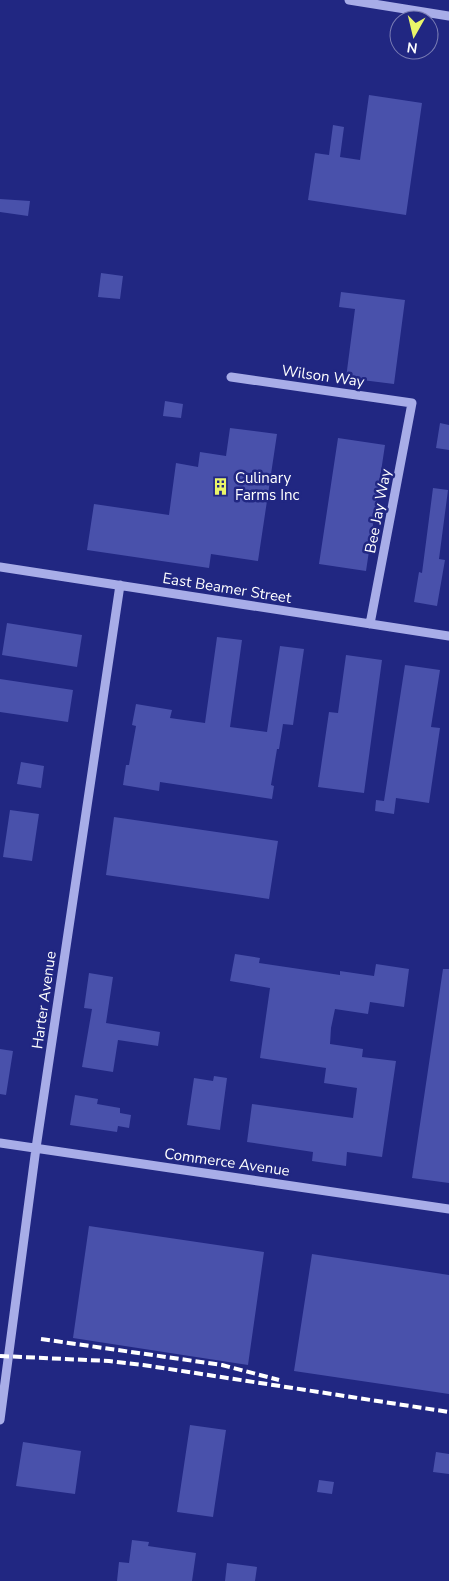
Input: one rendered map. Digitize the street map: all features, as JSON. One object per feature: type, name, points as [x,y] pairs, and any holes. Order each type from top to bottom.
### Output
[{"type":"street","points":[[349,0],[449,16]]},
{"type":"street","name":"Wilson Way","points":[[231,377],[412,403]]},
{"type":"street","name":"Bee Jay Way","points":[[370,624],[412,403]]},
{"type":"street","name":"East Beamer Street","points":[[0,567],[449,636]]},
{"type":"street","name":"Harter Avenue","points":[[0,1420],[36,1148],[120,585]]},
{"type":"street","name":"Commerce Avenue","points":[[0,1143],[449,1209]]},
{"type":"building","points":[[369,95],[422,103],[406,215],[308,200],[315,153],[329,155],[333,125],[344,127],[340,157],[360,160]]},
{"type":"building","points":[[0,199],[30,201],[28,216],[0,212]]},
{"type":"building","points":[[101,273],[123,276],[120,299],[98,297]]},
{"type":"building","points":[[341,292],[405,300],[394,384],[346,378],[355,309],[339,307]]},
{"type":"building","points":[[165,401],[183,404],[181,418],[163,416]]},
{"type":"building","points":[[440,423],[449,425],[449,450],[436,448]]},
{"type":"building","name":"Culinary Farms Inc","points":[[230,428],[277,434],[258,561],[211,554],[209,568],[87,550],[94,504],[169,515],[176,463],[198,467],[200,452],[226,456]]},
{"type":"building","points":[[338,438],[385,445],[366,571],[319,564]]},
{"type":"building","points":[[433,488],[448,490],[439,559],[445,560],[437,606],[414,602],[419,572],[422,573]]},
{"type":"building","points":[[7,623],[82,635],[77,667],[2,655]]},
{"type":"building","points":[[217,637],[242,640],[230,727],[267,732],[280,646],[304,649],[293,725],[283,724],[279,749],[277,749],[271,785],[274,786],[272,799],[160,782],[159,791],[123,785],[126,765],[129,765],[136,726],[132,725],[136,704],[172,710],[170,718],[205,723]]},
{"type":"building","points":[[346,655],[382,660],[364,793],[318,787],[329,712],[338,713]]},
{"type":"building","points":[[405,665],[440,670],[431,727],[440,728],[429,803],[396,798],[394,814],[375,811],[376,800],[384,801]]},
{"type":"building","points":[[0,679],[73,690],[68,722],[0,712]]},
{"type":"building","points":[[21,762],[44,766],[41,788],[17,784]]},
{"type":"building","points":[[10,810],[39,814],[32,861],[3,857]]},
{"type":"building","points":[[114,817],[278,841],[269,899],[106,875]]},
{"type":"building","points":[[235,954],[260,958],[259,963],[340,975],[340,971],[374,976],[376,964],[409,969],[404,1007],[370,1002],[368,1014],[335,1009],[331,1028],[330,1044],[363,1049],[362,1057],[396,1061],[382,1157],[347,1152],[346,1166],[312,1161],[313,1152],[247,1142],[252,1104],[353,1118],[357,1088],[324,1083],[326,1068],[260,1058],[270,988],[230,981]]},
{"type":"building","points":[[443,969],[449,969],[449,1183],[412,1178]]},
{"type":"building","points":[[89,973],[113,977],[106,1023],[160,1032],[158,1046],[118,1040],[113,1072],[82,1067],[92,1009],[84,1008]]},
{"type":"building","points":[[0,1049],[13,1051],[6,1095],[0,1094]]},
{"type":"building","points":[[214,1076],[227,1078],[220,1130],[187,1125],[194,1078],[213,1081]]},
{"type":"building","points":[[75,1095],[98,1099],[97,1104],[120,1108],[120,1113],[131,1115],[129,1128],[118,1126],[117,1132],[70,1125]]},
{"type":"building","points":[[89,1226],[264,1252],[248,1365],[73,1338]]},
{"type":"building","points":[[312,1254],[449,1275],[449,1394],[294,1371]]},
{"type":"building","points":[[190,1425],[226,1430],[213,1517],[177,1512]]},
{"type":"building","points":[[23,1442],[81,1451],[75,1494],[16,1486]]},
{"type":"building","points":[[436,1452],[449,1454],[449,1474],[433,1472]]},
{"type":"building","points":[[319,1480],[334,1482],[332,1494],[317,1492]]},
{"type":"building","points":[[132,1540],[149,1542],[148,1546],[196,1553],[192,1581],[117,1581],[119,1562],[129,1563]]},
{"type":"building","points":[[227,1563],[257,1567],[255,1581],[225,1581]]},
{"type":"railway","points":[[41,1339],[222,1365],[279,1380]]},
{"type":"railway","points":[[0,1356],[109,1361],[143,1365],[449,1412]]},
{"type":"place","name":"Culinary Farms Inc","points":[[221,487]]}]
